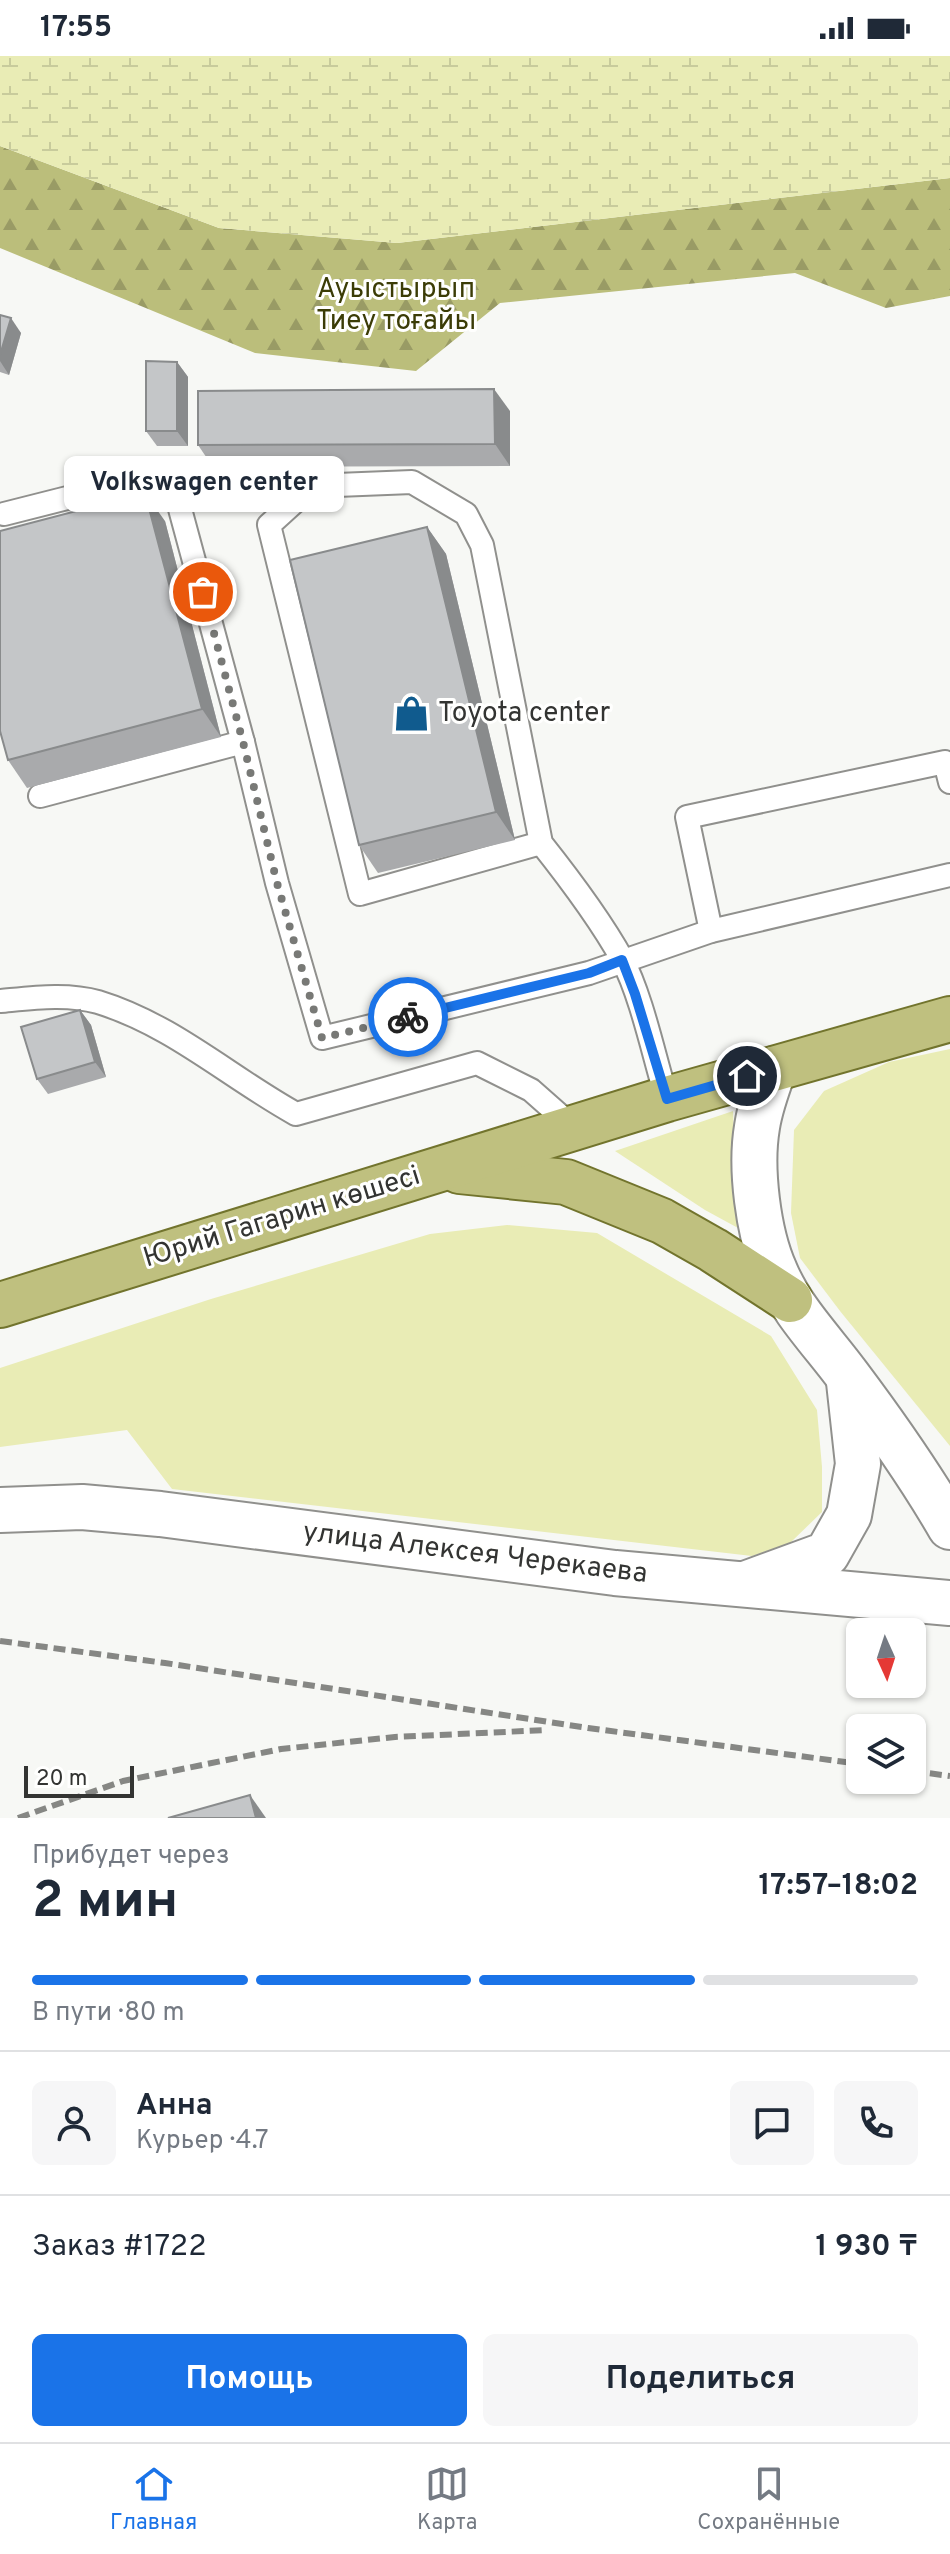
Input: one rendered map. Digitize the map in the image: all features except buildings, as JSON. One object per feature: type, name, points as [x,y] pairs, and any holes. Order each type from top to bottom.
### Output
[{"type":"main road","points":[[440,1169],[667,1099],[950,1019]]},
{"type":"main road","points":[[440,1169],[566,1182],[662,1221],[790,1300]]},
{"type":"main road","name":"Юрий Гагарин көшесі","points":[[0,1305],[440,1169]]},
{"type":"main road","name":"Юрий Гагарин көшесі","points":[[0,1320],[440,1169]]},
{"type":"street","points":[[774,1069],[756,1129],[763,1232],[774,1270],[790,1300],[934,1498],[950,1527]]},
{"type":"street","points":[[745,1584],[827,1554],[849,1515],[858,1464],[848,1376]]},
{"type":"street","name":"улица Алексея Черекаева","points":[[0,1510],[82,1507],[160,1514],[615,1573],[950,1603]]},
{"type":"lane","points":[[4,514],[170,472],[243,742],[277,883],[322,1038],[589,973],[711,931],[950,875]]},
{"type":"lane","points":[[541,843],[360,894],[269,525],[312,486],[412,482],[466,514],[482,545],[541,843],[565,872],[622,960],[667,1099]]},
{"type":"lane","points":[[40,796],[243,742]]},
{"type":"lane","points":[[711,931],[687,817],[945,762],[950,782]]},
{"type":"lane","points":[[0,1001],[51,997],[96,1002],[183,1040],[260,1094],[296,1114],[477,1063],[531,1090],[574,1128]]},
{"type":"green space","points":[[0,56],[950,56],[950,178],[397,243],[219,228],[0,146]]},
{"type":"green space","name":"Ауыстырып Тиеу тоғайы","points":[[0,146],[219,228],[397,243],[950,178],[950,296],[886,308],[795,273],[500,303],[416,371],[255,353],[0,248]]},
{"type":"green space","points":[[950,1049],[950,1446],[800,1258],[791,1213],[794,1130],[824,1091],[889,1062]]},
{"type":"green space","points":[[733,1111],[738,1228],[615,1151]]},
{"type":"green space","points":[[507,1225],[597,1233],[771,1336],[817,1410],[822,1512],[790,1543],[752,1556],[172,1489],[127,1430],[0,1447],[0,1368],[211,1299],[430,1234]]},
{"type":"railway","points":[[0,1641],[588,1728],[846,1762]]},
{"type":"railway","points":[[18,1818],[123,1781],[281,1749],[395,1737],[547,1730]]},
{"type":"railway","points":[[926,1773],[950,1776]]},
{"type":"way so far","points":[[203,592],[277,883],[322,1038],[408,1017]]},
{"type":"place","name":"Volkswagen center","points":[[203,592]]},
{"type":"place","name":"Toyota center","points":[[412,714]]},
{"type":"route","points":[[408,1017],[589,973],[622,960],[667,1099],[747,1076]]}]
